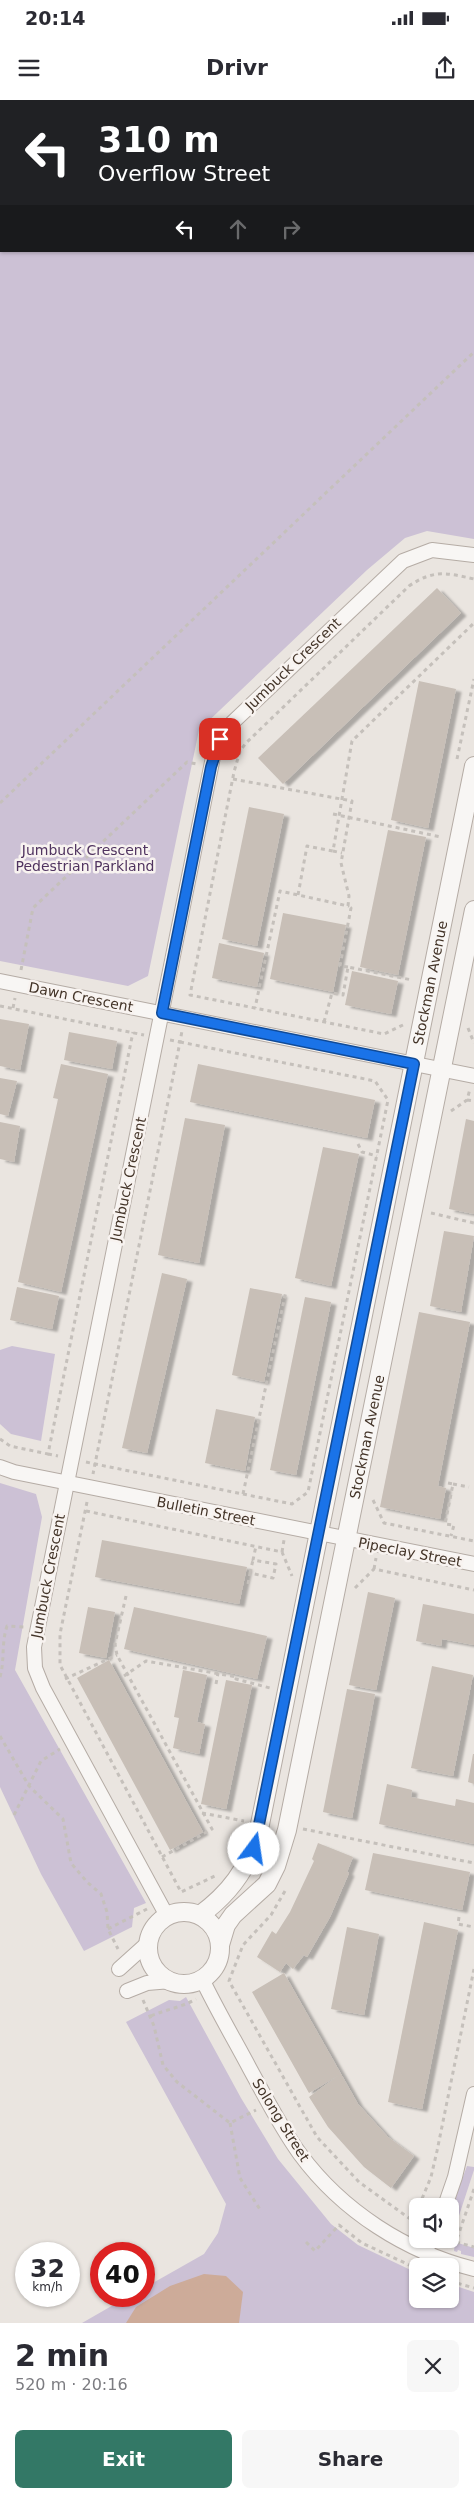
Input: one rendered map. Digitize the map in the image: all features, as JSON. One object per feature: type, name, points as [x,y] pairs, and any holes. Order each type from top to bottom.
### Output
[{"type":"street","name":"Jumbuck Crescent","points":[[167,1916],[41,1683],[34,1657],[35,1636],[211,767],[220,739],[232,723],[403,560],[432,550],[474,555]]},
{"type":"street","name":"Stockman Avenue","points":[[200,1915],[222,1898],[233,1886],[254,1849],[474,766]]},
{"type":"street","name":"Stockman Avenue","points":[[220,1945],[226,1925],[233,1915],[268,1884],[283,1849],[296,1827],[346,1539],[474,910]]},
{"type":"street","name":"Dawn Crescent","points":[[0,981],[474,1076]]},
{"type":"street","points":[[0,1467],[66,1482]]},
{"type":"street","name":"Bulletin Street","points":[[66,1482],[346,1539]]},
{"type":"street","name":"Pipeclay Street","points":[[346,1539],[474,1564]]},
{"type":"street","points":[[122,1967],[149,1942],[156,1926],[167,1916],[182,1912],[200,1915],[210,1922],[217,1932],[220,1945],[216,1964],[202,1979],[187,1984],[171,1982],[147,1983],[132,1989]]},
{"type":"street","points":[[149,1942],[150,1959],[154,1968],[171,1982]]},
{"type":"street","name":"Solong Street","points":[[202,1979],[276,2116],[310,2166],[331,2189],[366,2219],[404,2243],[425,2253],[474,2269]]},
{"type":"street","points":[[448,2198],[456,2177],[474,2094]]},
{"type":"street","points":[[425,2253],[427,2248]]},
{"type":"path","points":[[0,803],[474,352]]},
{"type":"path","points":[[404,1017],[402,1027],[384,1034],[190,995],[234,772],[240,751],[246,743],[410,586],[432,574],[443,573],[474,579]]},
{"type":"path","points":[[332,851],[352,741],[474,623]]},
{"type":"path","points":[[456,766],[474,679]]},
{"type":"path","points":[[13,1008],[34,908],[187,762],[234,772]]},
{"type":"path","points":[[233,780],[352,801],[341,862],[349,896],[348,906],[351,908],[340,966],[412,980]]},
{"type":"path","points":[[333,814],[441,837]]},
{"type":"path","points":[[439,846],[443,829]]},
{"type":"path","points":[[298,895],[307,846],[342,853]]},
{"type":"path","points":[[255,1008],[280,891],[348,906]]},
{"type":"path","points":[[266,938],[270,939]]},
{"type":"path","points":[[324,1022],[332,993],[343,995],[348,967]]},
{"type":"path","points":[[410,989],[414,970]]},
{"type":"path","points":[[0,1006],[132,1032],[48,1454],[10,1446],[0,1439]]},
{"type":"path","points":[[468,1029],[474,1043]]},
{"type":"path","points":[[180,1042],[375,1081],[388,1100],[308,1492],[292,1504],[243,1494],[95,1464],[180,1042]]},
{"type":"path","points":[[450,1118],[451,1110],[467,1100],[474,1101]]},
{"type":"path","points":[[358,1144],[362,1152],[377,1156]]},
{"type":"path","points":[[429,1222],[432,1203]]},
{"type":"path","points":[[430,1213],[474,1223]]},
{"type":"path","points":[[243,1494],[286,1291]]},
{"type":"path","points":[[448,1482],[469,1487]]},
{"type":"path","points":[[452,1536],[454,1525],[444,1524],[453,1484]]},
{"type":"path","points":[[374,1491],[373,1500],[384,1523],[474,1541]]},
{"type":"path","points":[[218,1875],[182,1892],[66,1679],[59,1659],[60,1634],[86,1511],[282,1552],[292,1576],[291,1583]]},
{"type":"path","points":[[248,1584],[256,1546]]},
{"type":"path","points":[[250,1573],[273,1578],[276,1564],[253,1560]]},
{"type":"path","points":[[353,1596],[355,1585],[374,1569],[474,1590]]},
{"type":"path","points":[[126,1596],[115,1644],[117,1655],[126,1675],[212,1830],[162,1857]]},
{"type":"path","points":[[66,1679],[117,1655]]},
{"type":"path","points":[[126,1675],[146,1661],[198,1671],[198,1668],[270,1688]]},
{"type":"path","points":[[216,1684],[218,1673]]},
{"type":"path","points":[[269,1697],[272,1678]]},
{"type":"path","points":[[14,1814],[42,1760],[94,1731]]},
{"type":"path","points":[[0,1736],[30,1786],[63,1820],[71,1863],[86,1882],[100,1894],[106,1912],[108,1929],[122,1967]]},
{"type":"path","points":[[202,1813],[245,1819],[242,1829]]},
{"type":"path","points":[[296,1827],[307,1819]]},
{"type":"path","points":[[296,1827],[303,1836]]},
{"type":"path","points":[[296,1827],[474,1863]]},
{"type":"path","points":[[286,1888],[271,1915],[243,1945],[229,1981],[317,2137],[359,2182],[409,2217]]},
{"type":"path","points":[[459,1918],[458,1924],[474,1928]]},
{"type":"path","points":[[422,2198],[431,2177],[438,2151],[474,1969]]},
{"type":"path","points":[[132,1989],[150,2016],[163,2064],[177,2082],[230,2122],[240,2178],[261,2211]]},
{"type":"path","points":[[150,2016],[164,2010],[182,2008],[193,2002]]},
{"type":"path","points":[[230,2122],[256,2110]]},
{"type":"path","points":[[474,2189],[456,2242],[474,2247]]},
{"type":"path","points":[[306,2242],[315,2251],[339,2225],[362,2243],[409,2265]]},
{"type":"path","points":[[459,2284],[474,2288]]},
{"type":"green space","name":"Jumbuck Crescent Pedestrian Parkland","points":[[0,252],[474,252],[474,539],[427,531],[405,538],[367,570],[199,730],[148,976],[128,986],[0,961]]},
{"type":"green space","points":[[12,1346],[55,1354],[41,1441],[11,1434],[0,1424],[0,1350]]},
{"type":"green space","points":[[0,1483],[36,1494],[42,1517],[15,1670],[146,1903],[134,1908],[132,1927],[84,1951],[41,1874],[0,1787]]},
{"type":"green space","points":[[186,1997],[241,2098],[278,2159],[331,2224],[358,2245],[409,2269],[409,2308],[459,2308],[459,2287],[474,2292],[474,2323],[82,2323],[110,2307],[155,2307],[155,2282],[204,2254],[218,2233],[226,2204],[126,2022],[169,2000],[180,2001]]},
{"type":"green space","points":[[467,2166],[474,2167],[459,2216],[459,2198],[455,2198]]},
{"type":"green space","points":[[459,2243],[474,2248],[474,2257],[461,2254],[461,2251],[458,2250],[457,2252],[454,2251],[454,2248],[459,2248]]},
{"type":"shaded area","points":[[204,2274],[226,2276],[243,2292],[239,2323],[126,2323],[136,2307],[155,2307],[155,2295],[170,2286]]},
{"type":"building","points":[[437,588],[461,613],[283,784],[258,758]]},
{"type":"building","points":[[419,681],[456,689],[428,828],[391,820]]},
{"type":"building","points":[[249,807],[284,814],[257,946],[222,939]]},
{"type":"building","points":[[388,830],[426,837],[398,975],[360,967]]},
{"type":"building","points":[[283,913],[346,925],[333,992],[270,979]]},
{"type":"building","points":[[219,943],[264,953],[257,987],[212,978]]},
{"type":"building","points":[[352,971],[398,981],[391,1014],[345,1005]]},
{"type":"building","points":[[0,1019],[29,1024],[20,1070],[0,1066]]},
{"type":"building","points":[[69,1032],[117,1041],[112,1069],[64,1060]]},
{"type":"building","points":[[61,1064],[108,1074],[61,1292],[18,1282],[58,1099],[53,1098]]},
{"type":"building","points":[[198,1064],[375,1100],[367,1138],[190,1102]]},
{"type":"building","points":[[0,1078],[17,1081],[8,1116],[0,1114]]},
{"type":"building","points":[[185,1118],[225,1125],[199,1263],[158,1255]]},
{"type":"building","points":[[466,1119],[474,1121],[474,1214],[449,1209]]},
{"type":"building","points":[[0,1122],[20,1126],[14,1162],[0,1159]]},
{"type":"building","points":[[323,1147],[359,1154],[331,1286],[295,1278]]},
{"type":"building","points":[[444,1231],[474,1236],[461,1312],[430,1306]]},
{"type":"building","points":[[162,1273],[187,1279],[147,1453],[122,1448]]},
{"type":"building","points":[[17,1287],[59,1296],[52,1329],[10,1320]]},
{"type":"building","points":[[250,1288],[282,1294],[264,1382],[232,1375]]},
{"type":"building","points":[[305,1297],[331,1302],[296,1475],[270,1470]]},
{"type":"building","points":[[419,1312],[470,1322],[438,1486],[446,1488],[440,1519],[380,1507]]},
{"type":"building","points":[[216,1409],[255,1417],[245,1471],[205,1463]]},
{"type":"building","points":[[102,1540],[247,1567],[239,1604],[95,1577]]},
{"type":"building","points":[[368,1592],[395,1598],[376,1690],[349,1685]]},
{"type":"building","points":[[423,1604],[474,1614],[474,1645],[442,1639],[441,1646],[416,1641]]},
{"type":"building","points":[[88,1607],[115,1612],[106,1658],[79,1653]]},
{"type":"building","points":[[134,1607],[267,1636],[257,1679],[124,1649]]},
{"type":"building","points":[[109,1660],[203,1832],[170,1850],[77,1678]]},
{"type":"building","points":[[432,1666],[473,1675],[453,1776],[411,1768]]},
{"type":"building","points":[[183,1670],[207,1675],[197,1722],[205,1724],[199,1754],[173,1748],[179,1718],[174,1717]]},
{"type":"building","points":[[226,1680],[252,1685],[226,1809],[201,1804]]},
{"type":"building","points":[[347,1689],[375,1694],[352,1818],[323,1812]]},
{"type":"building","points":[[474,1754],[474,1784],[468,1782]]},
{"type":"building","points":[[387,1784],[412,1790],[411,1797],[455,1806],[456,1799],[474,1803],[474,1844],[379,1824]]},
{"type":"building","points":[[318,1843],[353,1857],[347,1872],[349,1873],[330,1917],[307,1957],[304,1955],[293,1969],[286,1963],[280,1972],[257,1957],[272,1931],[276,1934],[290,1912],[314,1861],[312,1859]]},
{"type":"building","points":[[373,1853],[470,1872],[462,1910],[365,1890]]},
{"type":"building","points":[[424,1922],[458,1930],[422,2109],[388,2102]]},
{"type":"building","points":[[347,1927],[379,1934],[364,2015],[331,2009]]},
{"type":"building","points":[[284,1973],[358,2104],[388,2137],[414,2156],[391,2188],[364,2167],[328,2127],[309,2097],[339,2075],[309,2093],[252,1992]]},
{"type":"route","points":[[220,739],[211,767],[162,1013],[414,1064],[254,1849]]}]
